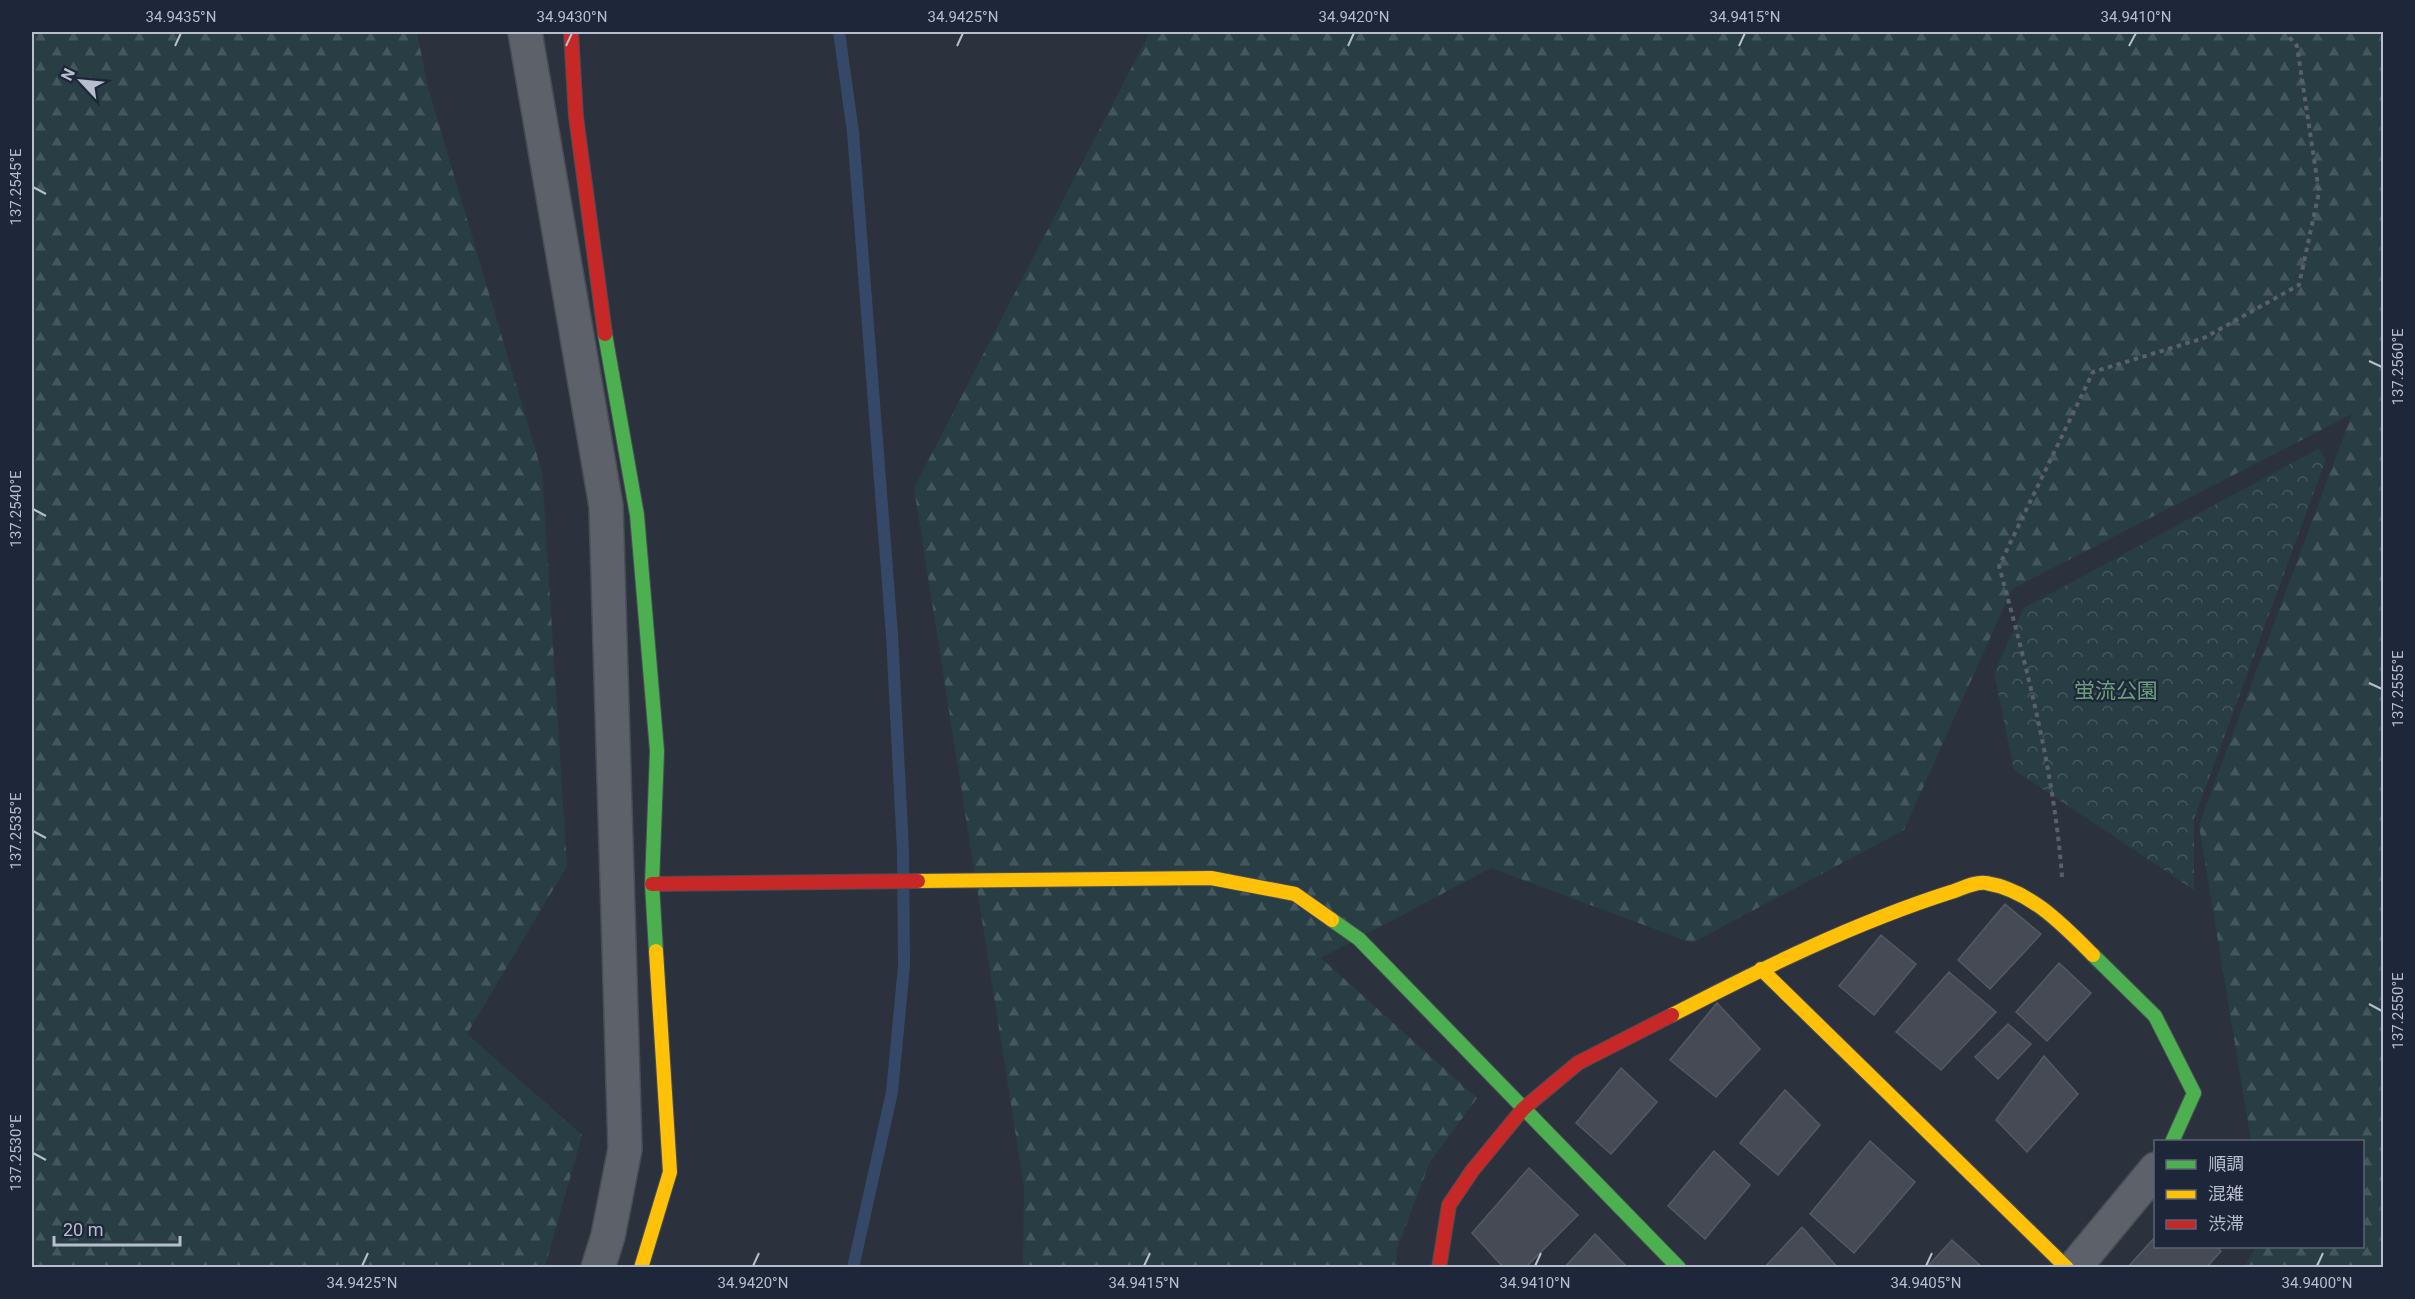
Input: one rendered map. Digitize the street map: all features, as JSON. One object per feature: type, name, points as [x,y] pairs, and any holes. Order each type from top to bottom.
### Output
[{"type":"street","points":[[525,32],[606,506],[625,1149],[608,1236],[598,1268]]},
{"type":"street","points":[[571,32],[576,117],[611,379],[637,515],[657,751],[651,884],[670,1172],[641,1268]]},
{"type":"street","points":[[651,884],[1211,878],[1295,894],[1359,939],[1679,1268]]},
{"type":"street","points":[[1439,1268],[1449,1205],[1472,1171],[1523,1109],[1578,1063],[1761,969],[1923,901],[1983,882],[2019,892],[2066,928],[2155,1016],[2194,1093],[2173,1140]]},
{"type":"street","points":[[1761,969],[2067,1268]]},
{"type":"street","points":[[2074,1268],[2154,1171]]},
{"type":"path","points":[[2066,928],[2058,833],[2032,685],[1999,567],[2094,372],[2204,338],[2299,285],[2319,192],[2297,46],[2285,32]]},
{"type":"green space","points":[[32,32],[417,32],[428,88],[542,472],[567,866],[467,1034],[582,1135],[545,1267],[32,1267]]},
{"type":"green space","points":[[1150,32],[2383,32],[2383,1267],[2244,1267],[2255,1248],[2364,1248],[2364,1140],[2251,1140],[2199,825],[2352,414],[2012,589],[1904,830],[1692,943],[1491,868],[1321,958],[1477,1098],[1430,1162],[1396,1251],[1397,1267],[1023,1267],[1024,1187],[914,488]]},
{"type":"green space","name":"蛍流公園","points":[[2318,449],[2326,459],[2194,819],[2194,890],[2014,770],[1994,673],[2024,608]]},
{"type":"building","points":[[2005,904],[2041,934],[1990,989],[1958,960]]},
{"type":"building","points":[[1881,935],[1916,964],[1874,1015],[1839,986]]},
{"type":"building","points":[[2059,963],[2091,993],[2047,1041],[2016,1012]]},
{"type":"building","points":[[1949,972],[1996,1012],[1941,1070],[1896,1032]]},
{"type":"building","points":[[1717,1003],[1760,1049],[1716,1097],[1670,1060]]},
{"type":"building","points":[[2008,1024],[2031,1044],[1998,1079],[1975,1057]]},
{"type":"building","points":[[2044,1056],[2078,1094],[2027,1152],[1996,1120]]},
{"type":"building","points":[[1621,1068],[1657,1102],[1611,1154],[1576,1123]]},
{"type":"building","points":[[1785,1090],[1820,1125],[1778,1175],[1740,1143]]},
{"type":"building","points":[[1870,1141],[1915,1182],[1854,1253],[1810,1214]]},
{"type":"building","points":[[1714,1151],[1750,1185],[1705,1239],[1668,1206]]},
{"type":"building","points":[[1529,1168],[1578,1215],[1525,1268],[1504,1268],[1472,1233]]},
{"type":"building","points":[[1802,1227],[1838,1268],[1764,1268]]},
{"type":"building","points":[[1595,1234],[1628,1268],[1564,1268]]},
{"type":"building","points":[[2154,1238],[2154,1248],[2218,1248],[2221,1251],[2206,1268],[2127,1268]]},
{"type":"building","points":[[1952,1240],[1983,1268],[1926,1268]]},
{"type":"waterway","points":[[839,32],[853,132],[892,635],[903,851],[904,966],[892,1092],[853,1268]]},
{"type":"traffic: fast","points":[[605,334],[637,515],[657,751],[652,884],[656,951]]},
{"type":"traffic: fast","points":[[1332,920],[1359,939],[1679,1268]]},
{"type":"traffic: fast","points":[[2093,955],[2155,1016],[2194,1093],[2173,1140]]},
{"type":"traffic: slow","points":[[918,881],[1211,878],[1295,894],[1332,920]]},
{"type":"traffic: slow","points":[[1672,1015],[1844,932],[1915,904],[1978,883],[2002,887],[2031,901],[2058,921],[2093,955]]},
{"type":"traffic: slow","points":[[641,1268],[670,1172],[656,951]]},
{"type":"traffic: slow","points":[[1761,969],[2067,1268]]},
{"type":"traffic: jam","points":[[571,32],[576,117],[605,334]]},
{"type":"traffic: jam","points":[[652,884],[918,881]]},
{"type":"traffic: jam","points":[[1439,1268],[1449,1205],[1472,1171],[1523,1109],[1578,1063],[1672,1015]]}]
